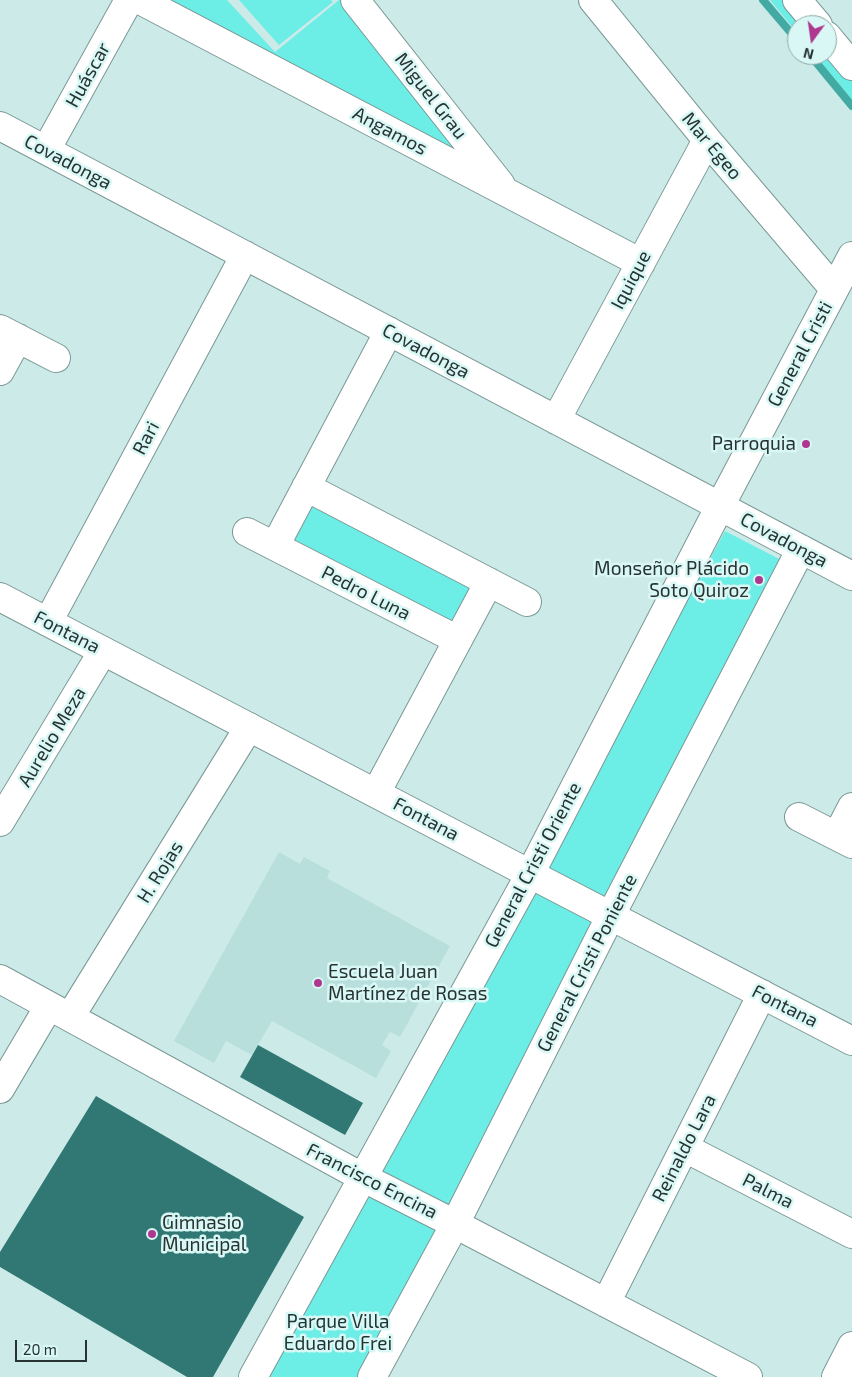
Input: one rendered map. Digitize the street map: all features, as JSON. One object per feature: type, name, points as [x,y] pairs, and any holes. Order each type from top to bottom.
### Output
[{"type":"street","name":"Huáscar","points":[[46,150],[129,0]]},
{"type":"street","name":"Angamos","points":[[140,0],[640,263]]},
{"type":"street","name":"Miguel Grau","points":[[355,0],[507,193]]},
{"type":"street","name":"Mar Egeo","points":[[593,0],[707,140],[834,289]]},
{"type":"street","points":[[797,0],[810,15]]},
{"type":"street","points":[[837,48],[852,66]]},
{"type":"street","name":"Covadonga","points":[[0,126],[852,576]]},
{"type":"street","name":"Iquique","points":[[556,420],[707,140]]},
{"type":"street","name":"Rari","points":[[48,622],[245,255]]},
{"type":"street","name":"General Cristi","points":[[720,506],[852,256]]},
{"type":"street","points":[[275,546],[388,331]]},
{"type":"street","points":[[0,371],[9,333],[56,358]]},
{"type":"street","points":[[306,487],[527,602]]},
{"type":"street","name":"General Cristi Oriente","points":[[253,1377],[530,874],[720,506]]},
{"type":"street","name":"Pedro Luna","points":[[248,532],[458,640]]},
{"type":"street","name":"General Cristi Poniente","points":[[372,1377],[455,1224],[611,915],[801,549]]},
{"type":"street","points":[[376,793],[489,582]]},
{"type":"street","name":"Fontana","points":[[0,597],[852,1040]]},
{"type":"street","name":"Aurelio Meza","points":[[0,822],[103,651]]},
{"type":"street","name":"H. Rojas","points":[[0,1089],[60,1012],[249,727]]},
{"type":"street","points":[[799,817],[844,840],[852,807]]},
{"type":"street","name":"Francisco Encina","points":[[0,979],[362,1177],[748,1377]]},
{"type":"street","name":"Reinaldo Lara","points":[[606,1303],[762,994]]},
{"type":"street","name":"Palma","points":[[684,1148],[852,1234]]},
{"type":"street","points":[[836,1377],[852,1346]]},
{"type":"shaded area","name":"Escuela Juan Martínez de Rosas","points":[[279,852],[300,864],[304,857],[330,871],[327,878],[450,946],[400,1037],[390,1032],[382,1045],[391,1051],[376,1078],[272,1021],[252,1055],[226,1041],[214,1063],[174,1041]]},
{"type":"green space","points":[[154,0],[227,0],[275,52],[339,0],[344,0],[483,174]]},
{"type":"green space","points":[[239,0],[331,0],[333,2],[279,45]]},
{"type":"green space","points":[[770,0],[789,0],[802,15],[787,15],[787,21]]},
{"type":"green space","points":[[837,63],[852,75],[852,100],[823,65],[837,65]]},
{"type":"green space","points":[[310,499],[476,586],[452,628],[286,541]]},
{"type":"green space","name":"Parque Villa Eduardo Frei","points":[[725,531],[783,561],[362,1377],[268,1377]]},
{"type":"building","points":[[258,1045],[363,1103],[345,1135],[240,1077]]},
{"type":"building","name":"Gimnasio Municipal","points":[[96,1096],[304,1217],[213,1377],[187,1377],[0,1267],[0,1252]]},
{"type":"waterway","points":[[763,0],[787,28]]},
{"type":"waterway","points":[[818,65],[852,106]]},
{"type":"place","name":"Parroquia","points":[[806,444]]},
{"type":"place","name":"Monseñor Plácido Soto Quiroz","points":[[759,580]]},
{"type":"place","name":"Escuela Juan Martínez de Rosas","points":[[318,983]]},
{"type":"place","name":"Gimnasio Municipal","points":[[152,1234]]}]
